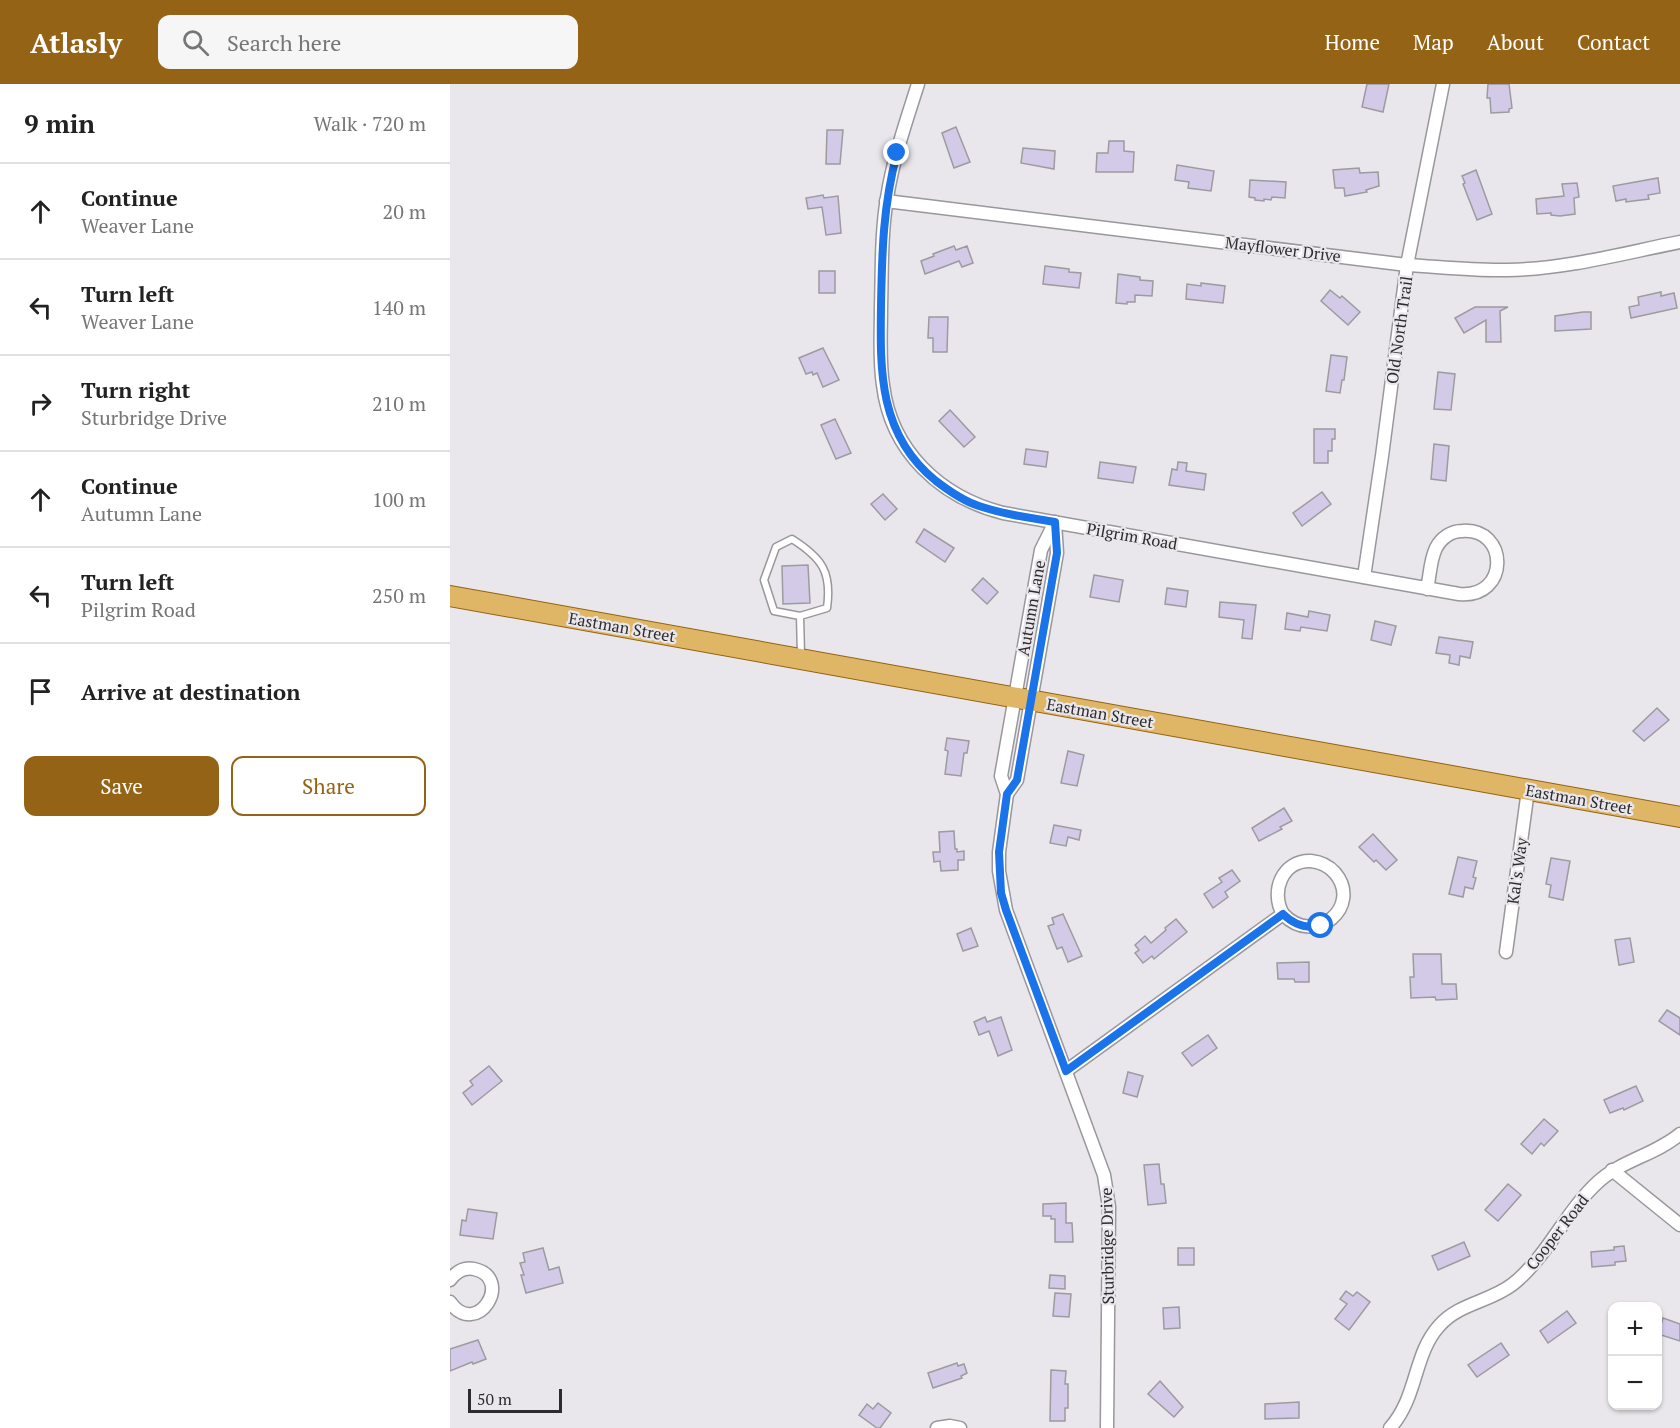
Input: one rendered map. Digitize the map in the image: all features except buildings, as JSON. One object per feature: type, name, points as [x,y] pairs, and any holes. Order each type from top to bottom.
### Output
[{"type":"main road","name":"Eastman Street","points":[[450,596],[1680,817]]},
{"type":"street","name":"Pilgrim Road","points":[[918,84],[897,153],[886,201],[883,230],[882,374],[887,405],[898,435],[922,468],[942,486],[965,500],[1003,513],[1427,589],[1466,595],[1485,588],[1497,572],[1497,558],[1493,546],[1484,536],[1471,531],[1458,531],[1445,537],[1434,554],[1427,589]]},
{"type":"street","name":"Old North Trail","points":[[1364,577],[1407,265],[1443,84]]},
{"type":"street","name":"Mayflower Drive","points":[[886,201],[1407,265],[1473,269],[1538,268],[1680,242]]},
{"type":"street","name":"Autumn Lane","points":[[1023,699],[1041,550],[1055,522]]},
{"type":"street","name":"Sturbridge Drive","points":[[1023,699],[1001,776],[1007,794],[999,852],[1001,893],[1098,1156],[1107,1190],[1109,1207],[1107,1428]]},
{"type":"street","name":"Kal's Way","points":[[1506,952],[1528,790]]},
{"type":"street","points":[[1313,861],[1326,866],[1336,874],[1342,887],[1342,901],[1332,919],[1321,926],[1307,927],[1294,923],[1283,914],[1278,902],[1277,888],[1283,875],[1293,866],[1313,861]]},
{"type":"street","points":[[1066,1071],[1283,914]]},
{"type":"street","name":"Cooper Road","points":[[1390,1428],[1406,1405],[1427,1344],[1440,1325],[1461,1308],[1502,1292],[1522,1276],[1590,1189],[1612,1170],[1680,1134]]},
{"type":"street","points":[[1612,1170],[1680,1225]]},
{"type":"street","points":[[450,1280],[461,1271],[475,1269],[488,1278],[492,1291],[488,1304],[478,1312],[465,1313],[457,1310],[450,1303]]},
{"type":"street","points":[[937,1428],[950,1426],[960,1428]]},
{"type":"lane","points":[[792,539],[809,549],[825,568],[830,589],[827,608],[800,616],[774,611],[764,580],[776,547],[792,539]]},
{"type":"lane","points":[[800,616],[801,659]]},
{"type":"route","points":[[897,153],[886,201],[883,230],[881,321],[883,386],[893,424],[913,458],[953,494],[977,506],[1055,522],[1057,553],[1017,780],[1007,794],[999,852],[999,872],[1001,893],[1006,910],[1066,1071],[1283,914],[1300,926],[1321,926]]}]
